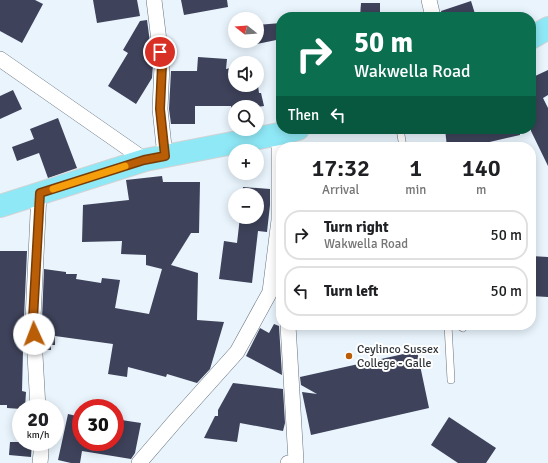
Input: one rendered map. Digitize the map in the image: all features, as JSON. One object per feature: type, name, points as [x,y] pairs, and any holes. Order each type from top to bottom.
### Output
[{"type":"main road","points":[[536,35],[548,28]]},
{"type":"main road","points":[[0,206],[155,158],[278,134]]},
{"type":"street","points":[[0,59],[155,158],[160,109],[162,65],[154,0]]},
{"type":"street","points":[[429,0],[432,12]]},
{"type":"street","points":[[37,399],[33,319],[40,193]]},
{"type":"street","points":[[139,463],[237,352],[275,294],[276,276]]},
{"type":"street","points":[[288,330],[296,461],[288,463]]},
{"type":"street","points":[[40,463],[41,451]]},
{"type":"lane","points":[[448,330],[452,380]]},
{"type":"building","points":[[0,0],[35,0],[43,4],[22,43],[0,31]]},
{"type":"building","points":[[93,0],[137,0],[140,16],[97,23]]},
{"type":"building","points":[[181,0],[227,0],[228,7],[184,15]]},
{"type":"building","points":[[471,1],[474,12],[441,12]]},
{"type":"building","points":[[361,3],[380,3],[380,12],[360,12]]},
{"type":"building","points":[[147,20],[153,65],[152,78],[136,104],[108,86],[128,53],[123,50],[140,21]]},
{"type":"building","points":[[276,23],[276,40],[264,43],[264,24]]},
{"type":"building","points":[[198,57],[227,59],[226,69],[228,69],[228,92],[259,92],[261,93],[263,100],[228,100],[228,106],[195,106],[195,124],[171,124],[169,109],[171,71],[197,71]]},
{"type":"building","points":[[548,70],[548,95],[543,98],[548,108],[548,166],[532,134],[536,134],[536,76]]},
{"type":"building","points":[[13,90],[22,109],[0,119],[0,96]]},
{"type":"building","points":[[58,118],[77,168],[48,178],[39,153],[17,161],[12,147],[34,139],[30,129]]},
{"type":"building","points":[[446,134],[520,134],[490,142],[446,142]]},
{"type":"building","points":[[162,176],[163,182],[200,182],[199,233],[191,233],[171,265],[198,273],[197,320],[224,322],[210,369],[197,383],[167,374],[166,377],[128,367],[127,377],[108,374],[113,344],[55,336],[55,345],[51,345],[51,350],[44,350],[42,319],[44,269],[66,272],[66,274],[77,274],[76,279],[101,283],[102,278],[120,280],[115,308],[149,314],[162,269],[146,265],[146,255],[121,254],[122,241],[82,242],[83,205],[129,200],[126,180]]},
{"type":"building","points":[[264,189],[270,189],[267,232],[258,231],[252,283],[219,279],[224,241],[237,243],[239,224],[264,224]]},
{"type":"building","points":[[0,251],[27,251],[24,319],[26,351],[23,351],[22,391],[26,392],[26,399],[12,399],[12,408],[7,408],[7,405],[0,405]]},
{"type":"building","points":[[536,256],[548,257],[548,297],[536,296]]},
{"type":"building","points":[[274,324],[276,325],[276,330],[279,330],[282,375],[246,356],[260,328],[269,333]]},
{"type":"building","points":[[417,351],[429,408],[311,435],[302,392],[317,394],[301,385],[300,377]]},
{"type":"building","points":[[233,383],[283,389],[285,423],[283,431],[240,423],[237,442],[204,438],[215,416],[218,416],[218,410]]},
{"type":"building","points":[[68,414],[72,415],[72,451],[82,451],[80,463],[71,463],[58,460],[60,451],[64,451],[64,432]]},
{"type":"building","points":[[449,417],[496,448],[486,463],[458,463],[431,445]]},
{"type":"building","points":[[124,420],[141,423],[135,453],[131,459],[82,451],[124,451]]},
{"type":"building","points":[[10,442],[12,442],[12,451],[31,451],[31,457],[9,455]]},
{"type":"slow traffic","points":[[53,189],[125,166]]},
{"type":"place","name":"Ceylinco Sussex College - Galle","points":[[349,356]]},
{"type":"route","points":[[34,334],[33,319],[40,193],[144,160],[165,156],[160,109],[162,65],[160,52]]}]
